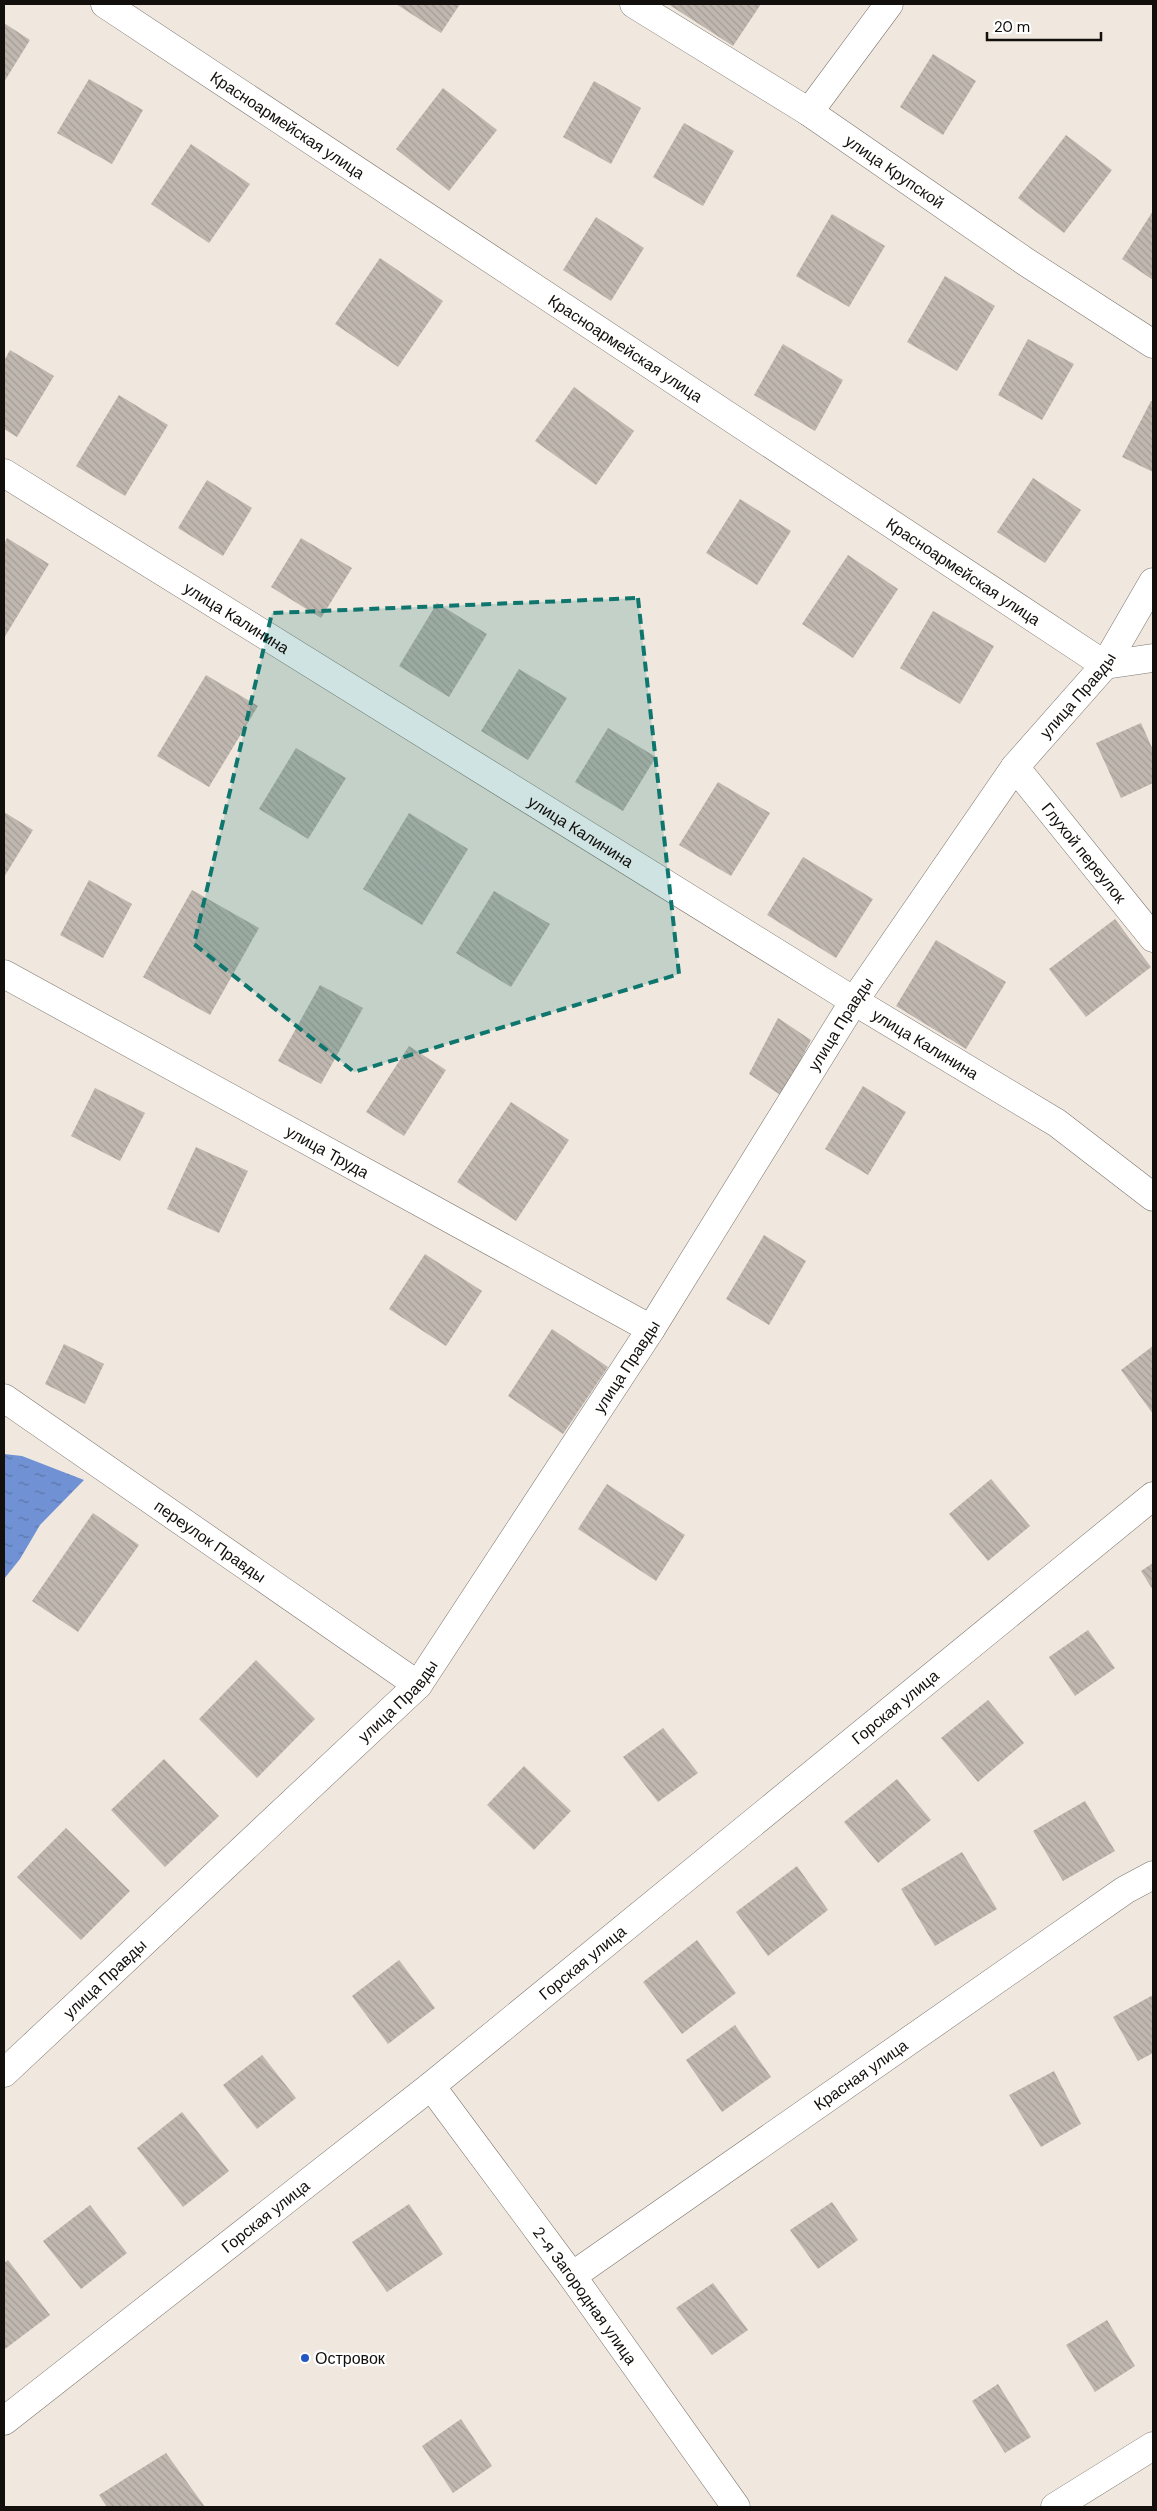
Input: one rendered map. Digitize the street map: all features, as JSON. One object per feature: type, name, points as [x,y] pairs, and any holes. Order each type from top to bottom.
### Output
[{"type":"street","name":"Красноармейская улица","points":[[105,4],[1105,665]]},
{"type":"street","name":"улица Крупской","points":[[634,4],[809,112],[1026,262],[1153,344]]},
{"type":"street","points":[[809,112],[889,4]]},
{"type":"street","name":"улица Калинина","points":[[4,473],[854,1001],[1057,1123],[1153,1197]]},
{"type":"street","name":"улица Правды","points":[[5,2068],[418,1685],[651,1328],[854,1001],[1014,767],[1105,665],[1153,582]]},
{"type":"street","points":[[1105,665],[1153,658]]},
{"type":"street","name":"Глухой переулок","points":[[1014,767],[1153,938]]},
{"type":"street","name":"улица Труда","points":[[4,974],[651,1328]]},
{"type":"street","name":"переулок Правды","points":[[4,1398],[418,1685]]},
{"type":"street","name":"Горская улица","points":[[4,2421],[431,2086],[1153,1496]]},
{"type":"street","name":"Красная улица","points":[[572,2276],[1125,1890],[1153,1875]]},
{"type":"street","name":"2-я Загородная улица","points":[[431,2086],[572,2276],[736,2507]]},
{"type":"street","points":[[1055,2507],[1153,2446]]},
{"type":"highlighted area","points":[[638,598],[679,974],[354,1072],[194,944],[272,613]]},
{"type":"water","points":[[4,1454],[22,1456],[84,1480],[40,1525],[20,1559],[4,1579]]},
{"type":"building","points":[[396,4],[460,4],[441,33]]},
{"type":"building","points":[[668,4],[761,4],[733,46]]},
{"type":"building","points":[[4,23],[30,40],[4,82]]},
{"type":"building","points":[[933,54],[976,81],[943,135],[900,107]]},
{"type":"building","points":[[89,79],[143,110],[112,164],[57,133]]},
{"type":"building","points":[[594,81],[641,108],[611,164],[563,137]]},
{"type":"building","points":[[443,88],[497,130],[449,191],[396,149]]},
{"type":"building","points":[[684,123],[734,151],[703,206],[653,177]]},
{"type":"building","points":[[1066,135],[1112,170],[1064,233],[1018,198]]},
{"type":"building","points":[[191,144],[250,184],[209,243],[151,204]]},
{"type":"building","points":[[1153,211],[1153,280],[1122,259]]},
{"type":"building","points":[[832,214],[885,246],[849,307],[796,276]]},
{"type":"building","points":[[596,217],[644,248],[611,301],[563,270]]},
{"type":"building","points":[[380,258],[443,301],[398,367],[335,324]]},
{"type":"building","points":[[945,276],[995,306],[957,371],[907,342]]},
{"type":"building","points":[[1028,339],[1074,364],[1042,420],[998,395]]},
{"type":"building","points":[[783,344],[843,380],[815,431],[754,395]]},
{"type":"building","points":[[10,350],[54,376],[17,437],[4,429],[4,361]]},
{"type":"building","points":[[574,387],[634,431],[596,485],[535,441]]},
{"type":"building","points":[[119,395],[168,425],[125,496],[76,466]]},
{"type":"building","points":[[1151,401],[1153,402],[1153,472],[1122,457]]},
{"type":"building","points":[[1033,478],[1081,510],[1045,563],[997,532]]},
{"type":"building","points":[[207,480],[252,508],[223,556],[178,528]]},
{"type":"building","points":[[740,499],[791,531],[757,585],[706,553]]},
{"type":"building","points":[[7,538],[49,564],[4,638],[4,544]]},
{"type":"building","points":[[301,538],[352,568],[321,618],[271,587]]},
{"type":"building","points":[[848,555],[898,589],[853,658],[802,624]]},
{"type":"building","points":[[437,603],[487,634],[449,697],[399,666]]},
{"type":"building","points":[[933,611],[994,646],[960,704],[900,668]]},
{"type":"building","points":[[519,669],[567,698],[528,760],[481,731]]},
{"type":"building","points":[[206,675],[258,706],[209,787],[157,756]]},
{"type":"building","points":[[1141,723],[1153,750],[1153,783],[1121,798],[1096,743]]},
{"type":"building","points":[[608,728],[656,757],[623,811],[575,782]]},
{"type":"building","points":[[296,748],[346,778],[308,839],[259,809]]},
{"type":"building","points":[[718,782],[770,813],[731,876],[679,845]]},
{"type":"building","points":[[4,812],[33,830],[4,877]]},
{"type":"building","points":[[409,813],[468,849],[422,925],[363,889]]},
{"type":"building","points":[[803,857],[873,899],[836,958],[767,915]]},
{"type":"building","points":[[89,880],[132,904],[103,958],[60,935]]},
{"type":"building","points":[[192,890],[259,928],[210,1015],[143,977]]},
{"type":"building","points":[[494,891],[550,924],[511,987],[456,953]]},
{"type":"building","points":[[1115,919],[1151,967],[1086,1017],[1049,969]]},
{"type":"building","points":[[936,940],[1006,982],[966,1049],[896,1006]]},
{"type":"building","points":[[320,985],[363,1008],[321,1084],[278,1061]]},
{"type":"building","points":[[778,1018],[811,1040],[782,1096],[749,1074]]},
{"type":"building","points":[[409,1046],[446,1070],[404,1136],[366,1112]]},
{"type":"building","points":[[863,1086],[906,1112],[868,1175],[825,1149]]},
{"type":"building","points":[[95,1088],[145,1113],[120,1161],[71,1136]]},
{"type":"building","points":[[511,1102],[569,1140],[516,1221],[457,1182]]},
{"type":"building","points":[[196,1147],[248,1171],[219,1233],[167,1209]]},
{"type":"building","points":[[764,1235],[806,1261],[769,1325],[726,1299]]},
{"type":"building","points":[[425,1254],[482,1291],[446,1346],[389,1309]]},
{"type":"building","points":[[552,1329],[608,1367],[563,1434],[508,1396]]},
{"type":"building","points":[[64,1344],[104,1364],[85,1404],[45,1384]]},
{"type":"building","points":[[1153,1346],[1153,1414],[1121,1370]]},
{"type":"building","points":[[991,1479],[1030,1526],[988,1561],[949,1514]]},
{"type":"building","points":[[607,1484],[685,1535],[656,1581],[578,1529]]},
{"type":"building","points":[[93,1513],[139,1545],[78,1632],[32,1601]]},
{"type":"building","points":[[1153,1563],[1153,1590],[1141,1571]]},
{"type":"building","points":[[1088,1630],[1115,1668],[1075,1696],[1049,1657]]},
{"type":"building","points":[[256,1660],[315,1719],[257,1778],[199,1719]]},
{"type":"building","points":[[988,1700],[1024,1743],[978,1782],[941,1738]]},
{"type":"building","points":[[663,1728],[698,1773],[658,1802],[623,1757]]},
{"type":"building","points":[[164,1759],[219,1816],[165,1867],[111,1810]]},
{"type":"building","points":[[524,1766],[571,1811],[534,1850],[487,1805]]},
{"type":"building","points":[[897,1779],[931,1820],[878,1863],[844,1822]]},
{"type":"building","points":[[1085,1801],[1115,1851],[1063,1881],[1033,1831]]},
{"type":"building","points":[[66,1828],[130,1891],[81,1940],[17,1877]]},
{"type":"building","points":[[962,1852],[997,1909],[935,1946],[901,1889]]},
{"type":"building","points":[[797,1866],[828,1910],[768,1956],[736,1912]]},
{"type":"building","points":[[697,1940],[736,1993],[682,2034],[643,1982]]},
{"type":"building","points":[[399,1960],[435,2008],[388,2044],[352,1996]]},
{"type":"building","points":[[1153,1995],[1153,2053],[1138,2061],[1113,2017]]},
{"type":"building","points":[[735,2025],[771,2077],[722,2112],[686,2060]]},
{"type":"building","points":[[262,2055],[296,2098],[257,2129],[223,2085]]},
{"type":"building","points":[[1054,2071],[1081,2124],[1041,2147],[1009,2095]]},
{"type":"building","points":[[182,2112],[229,2171],[183,2207],[137,2148]]},
{"type":"building","points":[[832,2202],[858,2240],[818,2269],[790,2230]]},
{"type":"building","points":[[409,2204],[443,2254],[387,2292],[352,2242]]},
{"type":"building","points":[[90,2205],[127,2253],[81,2289],[43,2241]]},
{"type":"building","points":[[8,2260],[50,2315],[5,2349],[4,2263]]},
{"type":"building","points":[[713,2283],[748,2330],[712,2355],[676,2308]]},
{"type":"building","points":[[1107,2320],[1135,2366],[1095,2392],[1066,2345]]},
{"type":"building","points":[[998,2384],[1031,2437],[1005,2453],[972,2401]]},
{"type":"building","points":[[461,2419],[492,2466],[453,2493],[422,2446]]},
{"type":"building","points":[[166,2453],[205,2507],[107,2507],[99,2495]]},
{"type":"place","name":"Островок","points":[[305,2358]]}]
